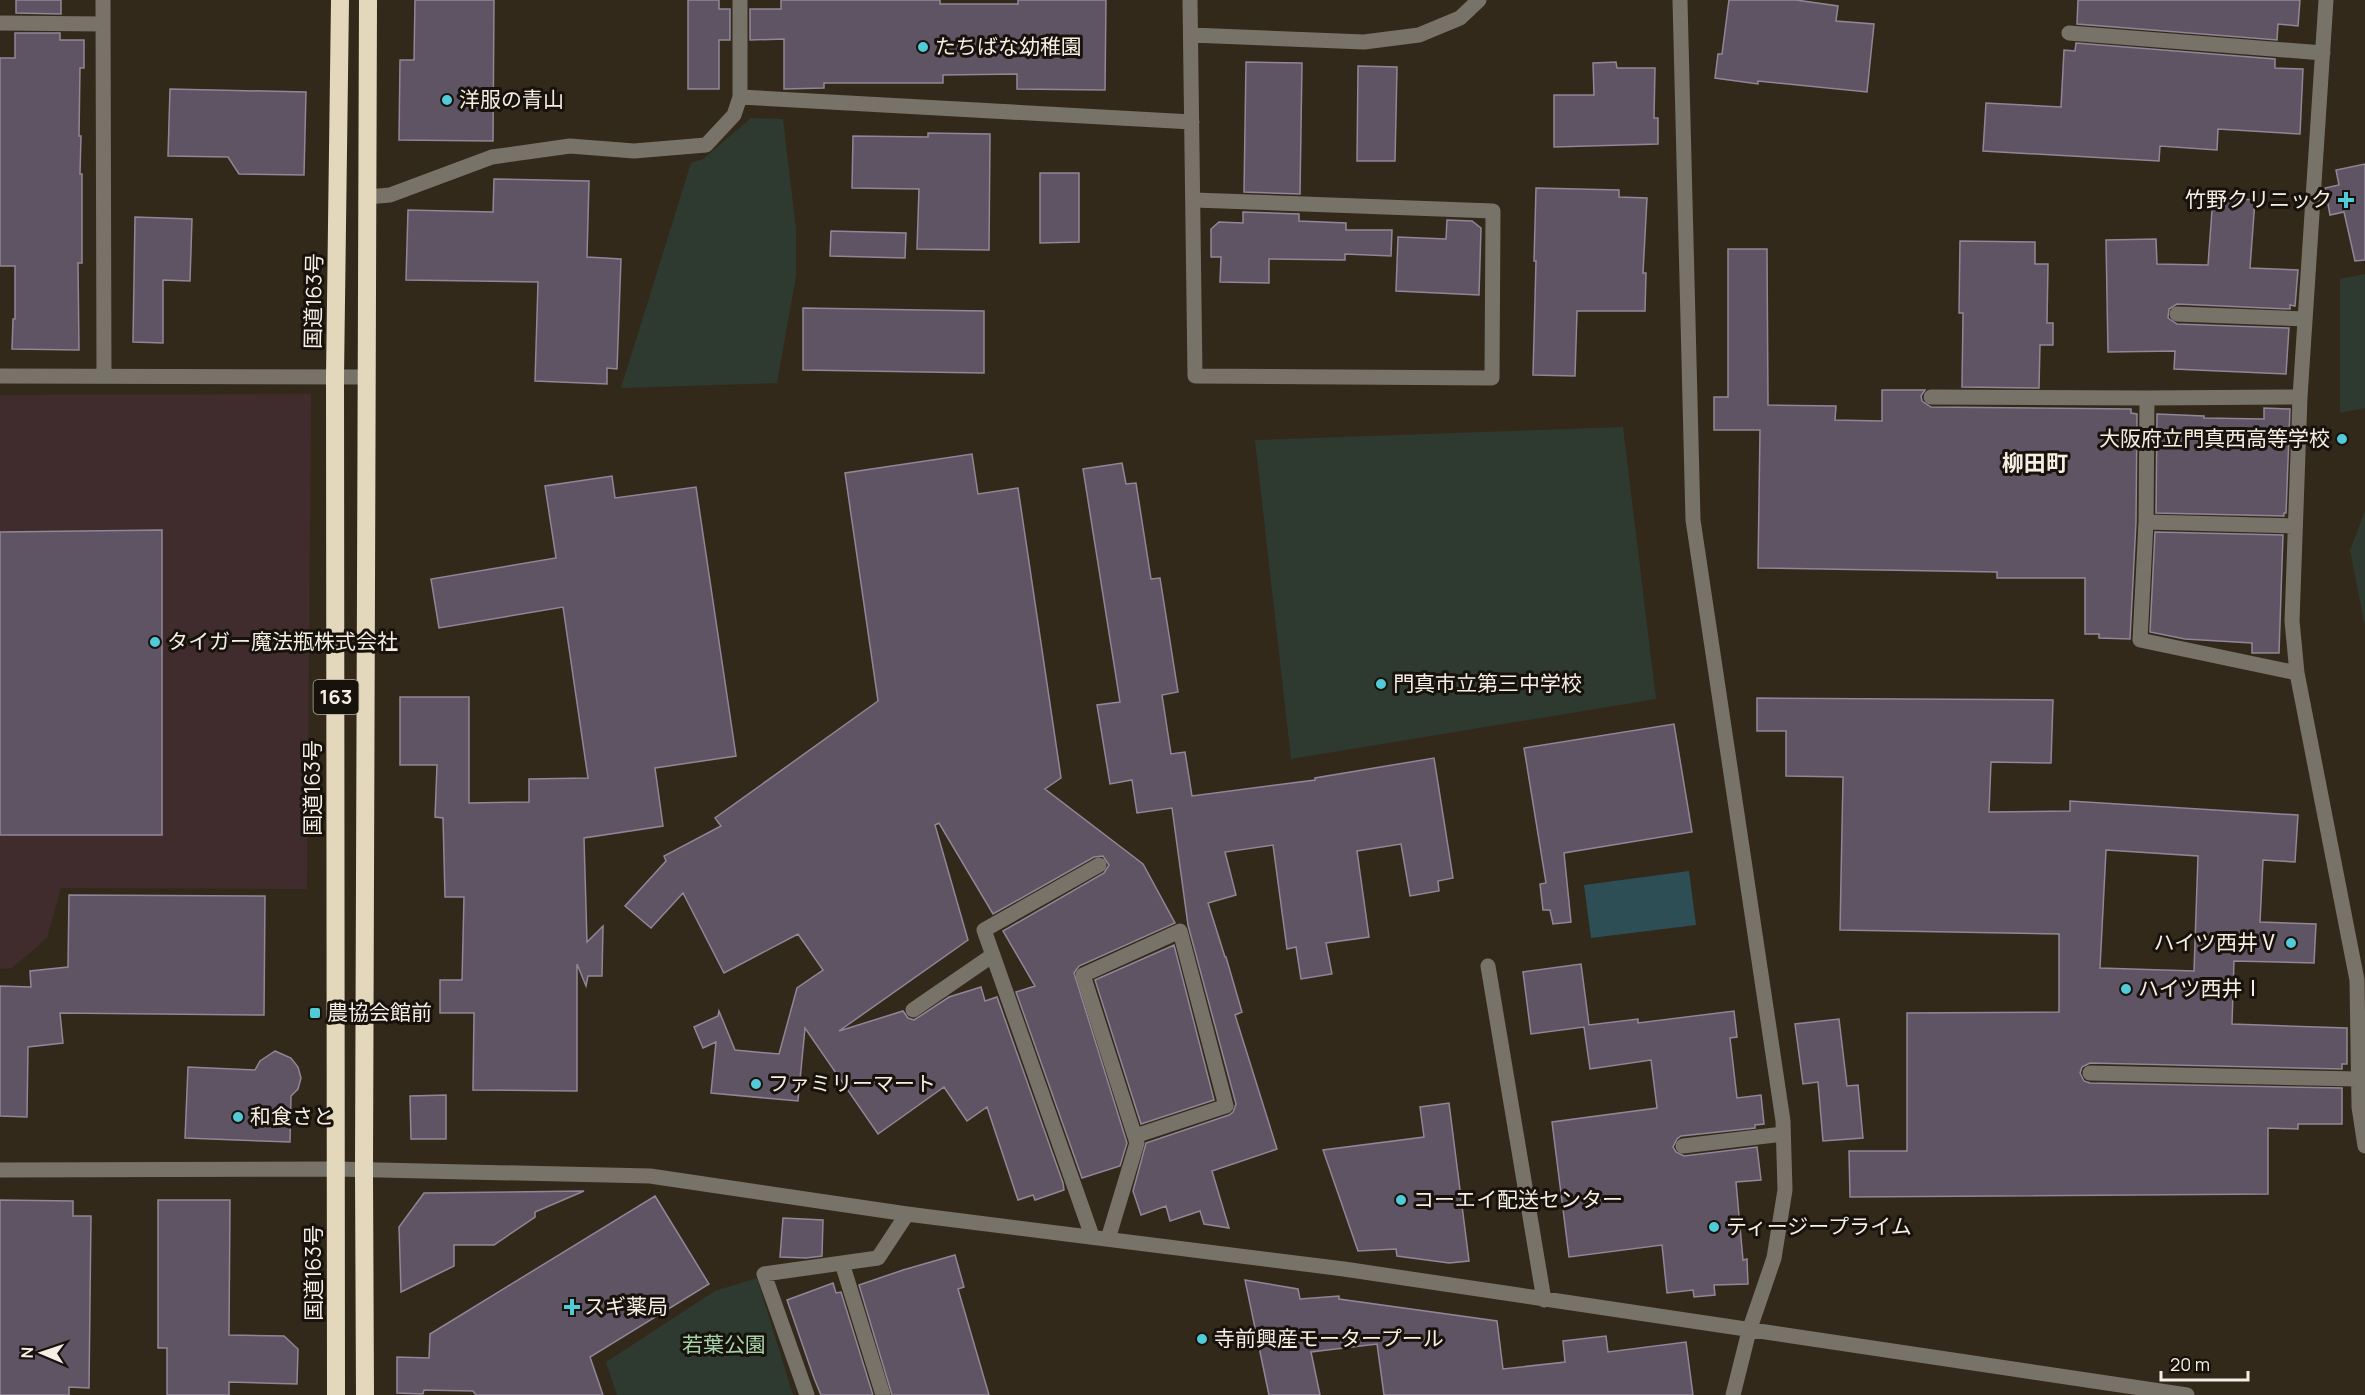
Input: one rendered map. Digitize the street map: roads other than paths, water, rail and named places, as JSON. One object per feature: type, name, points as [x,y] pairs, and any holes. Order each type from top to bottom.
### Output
[{"type":"highway","name":"国道163号","points":[[336,1395],[335,377],[340,0]]},
{"type":"highway","name":"163","points":[[365,1395],[368,0]]},
{"type":"street","points":[[103,0],[104,376]]},
{"type":"street","points":[[367,197],[390,195],[492,157],[570,146],[634,151],[706,145],[734,115],[740,97],[740,0]]},
{"type":"street","points":[[1190,0],[1195,376],[1492,378],[1493,212],[1194,200]]},
{"type":"street","points":[[1191,35],[1364,42],[1419,35],[1460,18],[1479,0]]},
{"type":"street","points":[[1680,0],[1693,520],[1783,1134],[1785,1190],[1774,1258],[1749,1331],[1733,1395]]},
{"type":"street","points":[[2326,0],[2300,398],[2292,621],[2297,673],[2357,980],[2358,1079],[2365,1146]]},
{"type":"street","points":[[0,23],[103,24]]},
{"type":"street","points":[[2069,33],[2323,52]]},
{"type":"street","points":[[740,97],[1192,122]]},
{"type":"street","points":[[2177,314],[2305,319]]},
{"type":"street","points":[[0,376],[366,376]]},
{"type":"street","points":[[1930,397],[2300,398]]},
{"type":"street","points":[[2147,398],[2146,522],[2140,640],[2297,673]]},
{"type":"street","points":[[2146,522],[2295,526]]},
{"type":"street","points":[[1092,1236],[984,930],[1099,865]]},
{"type":"street","points":[[1108,1239],[1137,1143],[1083,975],[1180,932],[1226,1106],[1135,1136]]},
{"type":"street","points":[[913,1010],[993,955]]},
{"type":"street","points":[[1488,966],[1544,1300]]},
{"type":"street","points":[[2090,1073],[2358,1079]]},
{"type":"street","points":[[1683,1146],[1783,1134]]},
{"type":"street","points":[[0,1170],[336,1169],[650,1176],[907,1214],[1344,1269],[2187,1395]]},
{"type":"street","points":[[807,1395],[764,1275],[878,1258],[907,1214]]},
{"type":"street","points":[[842,1263],[883,1395]]},
{"type":"water","points":[[1689,871],[1696,925],[1591,938],[1584,885]]},
{"type":"place","name":"たちばな幼稚園","points":[[923,47]]},
{"type":"place","name":"洋服の青山","points":[[447,100]]},
{"type":"place","name":"竹野クリニック","points":[[2346,200]]},
{"type":"place","name":"大阪府立門真西高等学校","points":[[2342,439]]},
{"type":"place","name":"タイガー魔法瓶株式会社","points":[[155,642]]},
{"type":"place","name":"門真市立第三中学校","points":[[1381,684]]},
{"type":"place","name":"ハイツ西井Ⅴ","points":[[2291,943]]},
{"type":"place","name":"ハイツ西井Ⅰ","points":[[2126,989]]},
{"type":"place","name":"農協会館前","points":[[315,1013]]},
{"type":"place","name":"ファミリーマート","points":[[756,1084]]},
{"type":"place","name":"和食さと","points":[[238,1117]]},
{"type":"place","name":"コーエイ配送センター","points":[[1401,1200]]},
{"type":"place","name":"ティージープライム","points":[[1714,1227]]},
{"type":"place","name":"スギ薬局","points":[[572,1307]]},
{"type":"place","name":"寺前興産モータープール","points":[[1202,1339]]},
{"type":"district","name":"柳田町","points":[[2035,463]]},
{"type":"park label","name":"若葉公園","points":[[724,1345]]}]
